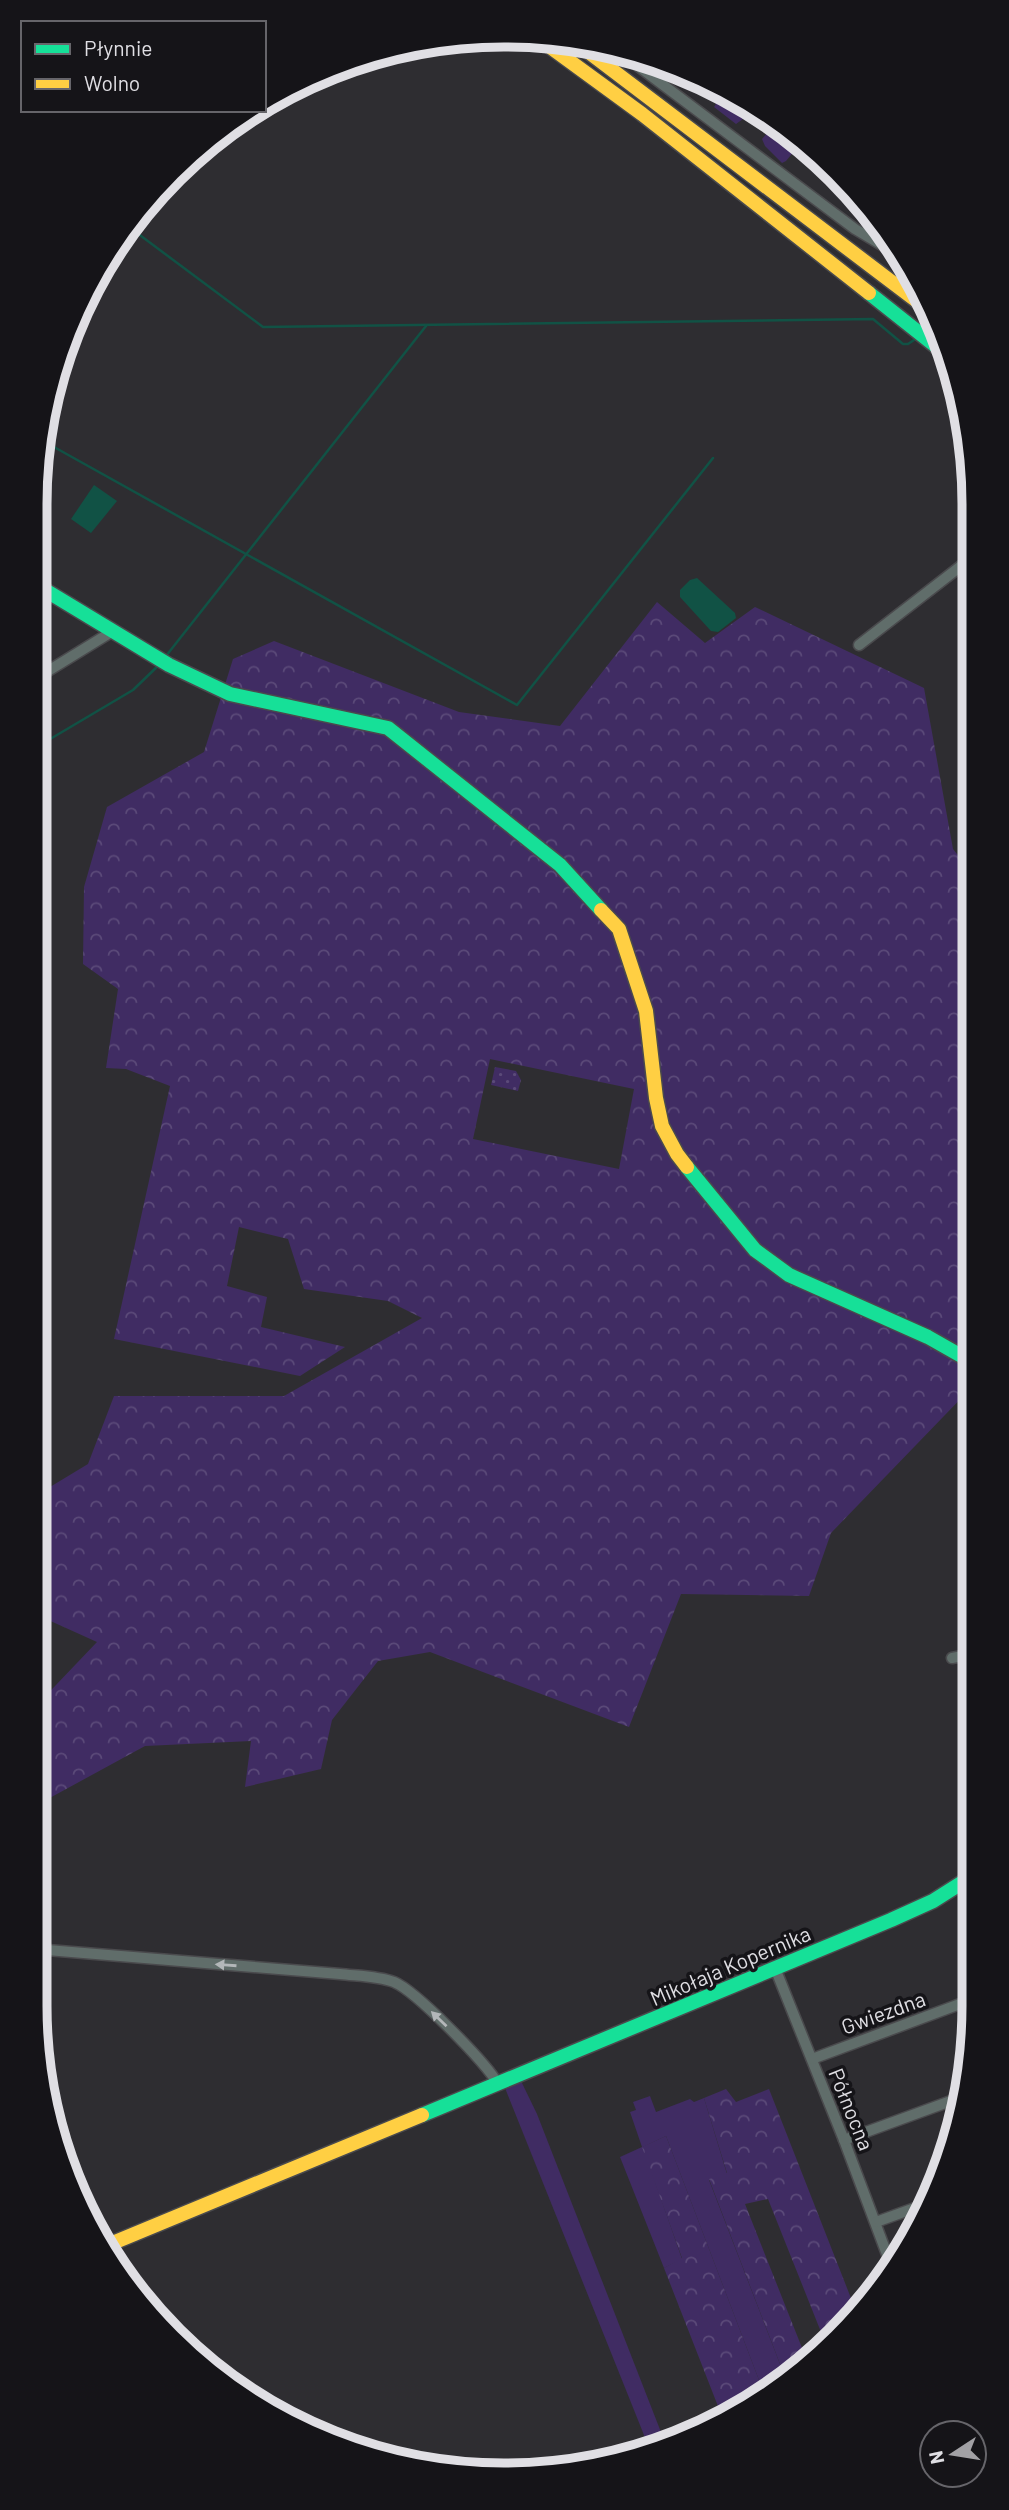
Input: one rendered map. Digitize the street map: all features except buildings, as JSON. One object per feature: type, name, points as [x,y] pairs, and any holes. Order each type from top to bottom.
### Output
[{"type":"street","points":[[557,50],[931,342]]},
{"type":"street","points":[[594,56],[912,297]]},
{"type":"street","points":[[642,69],[855,229],[881,244]]},
{"type":"street","points":[[859,645],[962,565]]},
{"type":"street","points":[[47,591],[169,665],[230,694],[388,728],[560,865],[619,929],[646,1011],[662,1126],[677,1154],[755,1250],[789,1275],[929,1337],[962,1356]]},
{"type":"street","points":[[47,672],[113,631]]},
{"type":"street","points":[[952,1658],[962,1656]]},
{"type":"street","name":"Mikołaja Kopernika","points":[[114,2243],[921,1907],[962,1885]]},
{"type":"street","points":[[47,1951],[387,1980],[400,1985],[416,1997],[486,2068],[498,2084]]},
{"type":"street","name":"Północna","points":[[775,1968],[845,2140],[888,2255]]},
{"type":"street","name":"Gwiezdna","points":[[812,2059],[962,2003]]},
{"type":"street","points":[[845,2140],[952,2101]]},
{"type":"street","points":[[876,2222],[915,2208]]},
{"type":"green space","points":[[715,99],[745,116],[743,119],[736,124],[714,107],[716,104],[713,101]]},
{"type":"green space","points":[[769,131],[794,151],[782,163],[765,146],[762,139]]},
{"type":"green space","points":[[657,602],[705,643],[755,607],[924,688],[953,849],[962,860],[962,1397],[831,1533],[809,1596],[681,1594],[629,1727],[430,1652],[378,1661],[332,1720],[321,1769],[245,1787],[251,1741],[145,1746],[47,1799],[47,1694],[97,1642],[47,1619],[47,1486],[50,1487],[88,1464],[114,1396],[284,1396],[422,1318],[388,1301],[304,1289],[288,1239],[239,1227],[227,1286],[267,1297],[261,1327],[345,1347],[300,1376],[114,1339],[170,1086],[126,1069],[106,1068],[118,989],[83,964],[84,887],[107,807],[204,752],[233,659],[274,641],[459,712],[560,726]],"holes":[[[490,1059],[634,1089],[619,1169],[473,1139]]]},
{"type":"green space","points":[[495,1067],[516,1071],[521,1080],[518,1091],[491,1085]]},
{"type":"green space","points":[[521,2081],[537,2114],[662,2434],[646,2440],[505,2088]]},
{"type":"green space","points":[[726,2089],[736,2102],[769,2089],[852,2302],[828,2329],[821,2332],[768,2199],[745,2204],[803,2351],[782,2369],[709,2179],[727,2173],[704,2098]]},
{"type":"green space","points":[[650,2096],[656,2112],[690,2099],[694,2102],[704,2098],[727,2174],[709,2180],[782,2369],[761,2385],[666,2136],[643,2147],[682,2259],[664,2268],[620,2157],[642,2147],[630,2112],[636,2110],[633,2102]]},
{"type":"green space","points":[[666,2136],[761,2385],[719,2409],[664,2268],[682,2258],[642,2147]]},
{"type":"shaded area","points":[[94,485],[117,501],[91,533],[71,519]]},
{"type":"shaded area","points":[[697,578],[735,613],[736,618],[718,632],[711,631],[680,597],[680,590],[690,580]]},
{"type":"waterway","points":[[137,233],[263,327],[873,319],[903,344],[917,338]]},
{"type":"waterway","points":[[166,656],[426,326]]},
{"type":"waterway","points":[[923,330],[925,326]]},
{"type":"waterway","points":[[51,445],[517,705],[713,458]]},
{"type":"waterway","points":[[47,741],[133,690],[160,664]]},
{"type":"traffic: fast","points":[[869,293],[932,343]]},
{"type":"traffic: fast","points":[[47,591],[169,665],[230,694],[388,728],[560,865],[601,910]]},
{"type":"traffic: fast","points":[[687,1167],[755,1250],[789,1275],[928,1337],[962,1356]]},
{"type":"traffic: fast","points":[[422,2115],[891,1920],[933,1901],[962,1883]]},
{"type":"traffic: slow","points":[[554,50],[642,114],[869,293]]},
{"type":"traffic: slow","points":[[594,56],[913,298]]},
{"type":"traffic: slow","points":[[601,910],[619,929],[646,1011],[662,1126],[687,1167]]},
{"type":"traffic: slow","points":[[114,2242],[422,2115]]}]
